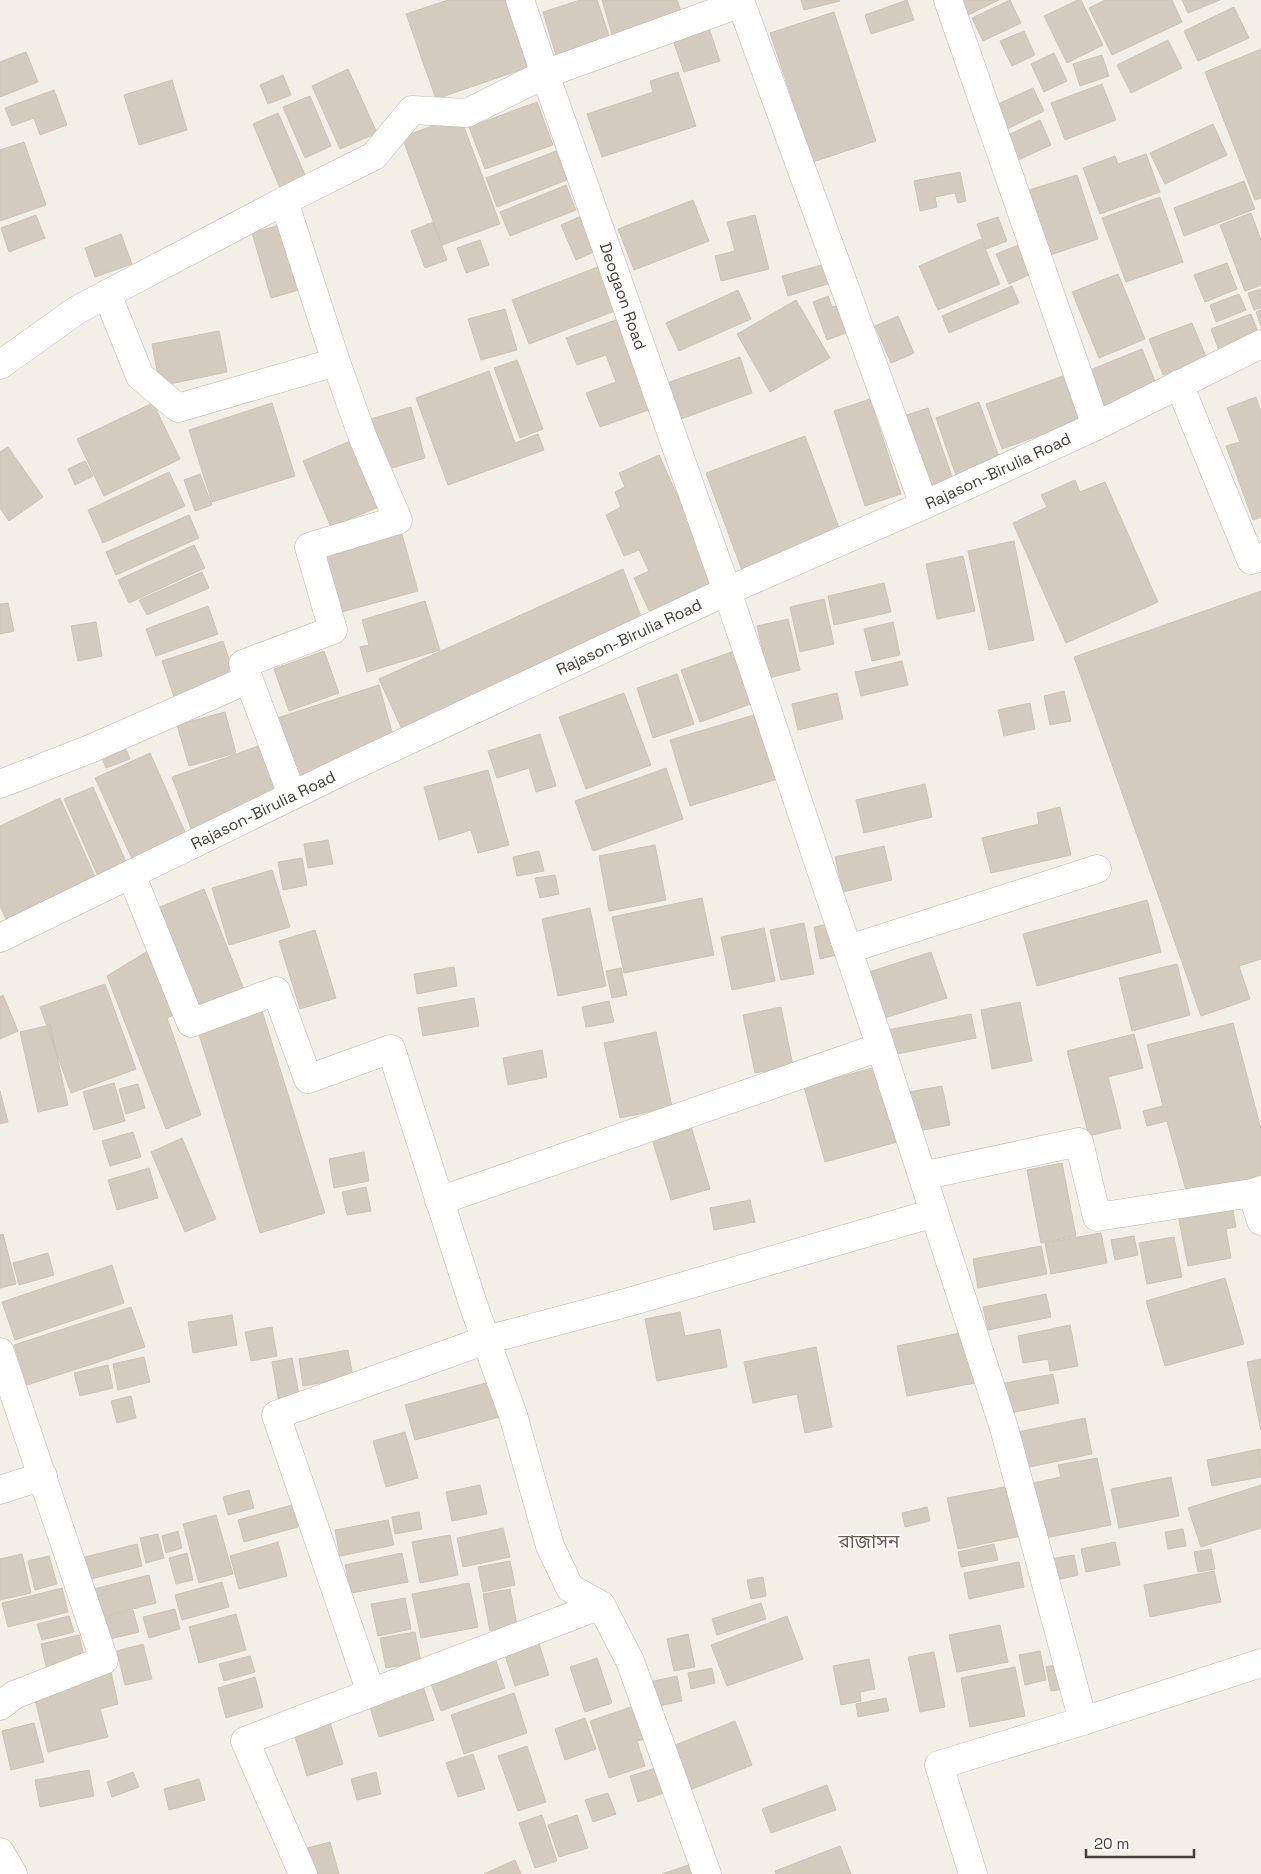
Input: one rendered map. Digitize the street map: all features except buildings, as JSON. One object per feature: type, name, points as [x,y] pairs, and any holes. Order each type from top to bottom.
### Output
[{"type":"street","name":"Deogaon Road","points":[[520,0],[728,591],[849,949],[1004,1428],[1083,1721]]},
{"type":"street","points":[[948,0],[1096,426]]},
{"type":"street","points":[[0,365],[77,310],[374,156],[412,110],[467,113],[545,74],[741,3],[924,505]]},
{"type":"street","points":[[284,201],[336,362],[363,438],[398,520],[309,547],[333,630],[243,664],[292,795]]},
{"type":"street","points":[[107,294],[140,376],[178,408],[336,362]]},
{"type":"street","name":"Rajason-Birulia Road","points":[[0,938],[292,795],[728,591],[924,505],[1096,426],[1261,344]]},
{"type":"street","points":[[1179,384],[1251,560],[1261,557]]},
{"type":"street","points":[[0,784],[90,749],[249,679]]},
{"type":"street","points":[[849,949],[1097,869]]},
{"type":"street","points":[[131,874],[191,1023],[276,991],[308,1079],[391,1049],[439,1201],[513,1415],[550,1546],[570,1588],[601,1605],[630,1661],[707,1874]]},
{"type":"street","points":[[439,1201],[880,1047]]},
{"type":"street","points":[[922,1176],[1079,1142],[1097,1217],[1257,1192],[1261,1221]]},
{"type":"street","points":[[371,1693],[276,1416],[486,1340],[629,1302],[934,1213]]},
{"type":"street","points":[[0,1352],[104,1660],[14,1695],[0,1706]]},
{"type":"street","points":[[0,1490],[43,1476]]},
{"type":"street","points":[[303,1874],[245,1742],[601,1605]]},
{"type":"street","points":[[972,1874],[939,1766],[1261,1663]]},
{"type":"street","points":[[0,1852],[13,1874]]},
{"type":"district","name":"রাজাসন","points":[[869,1541]]}]
